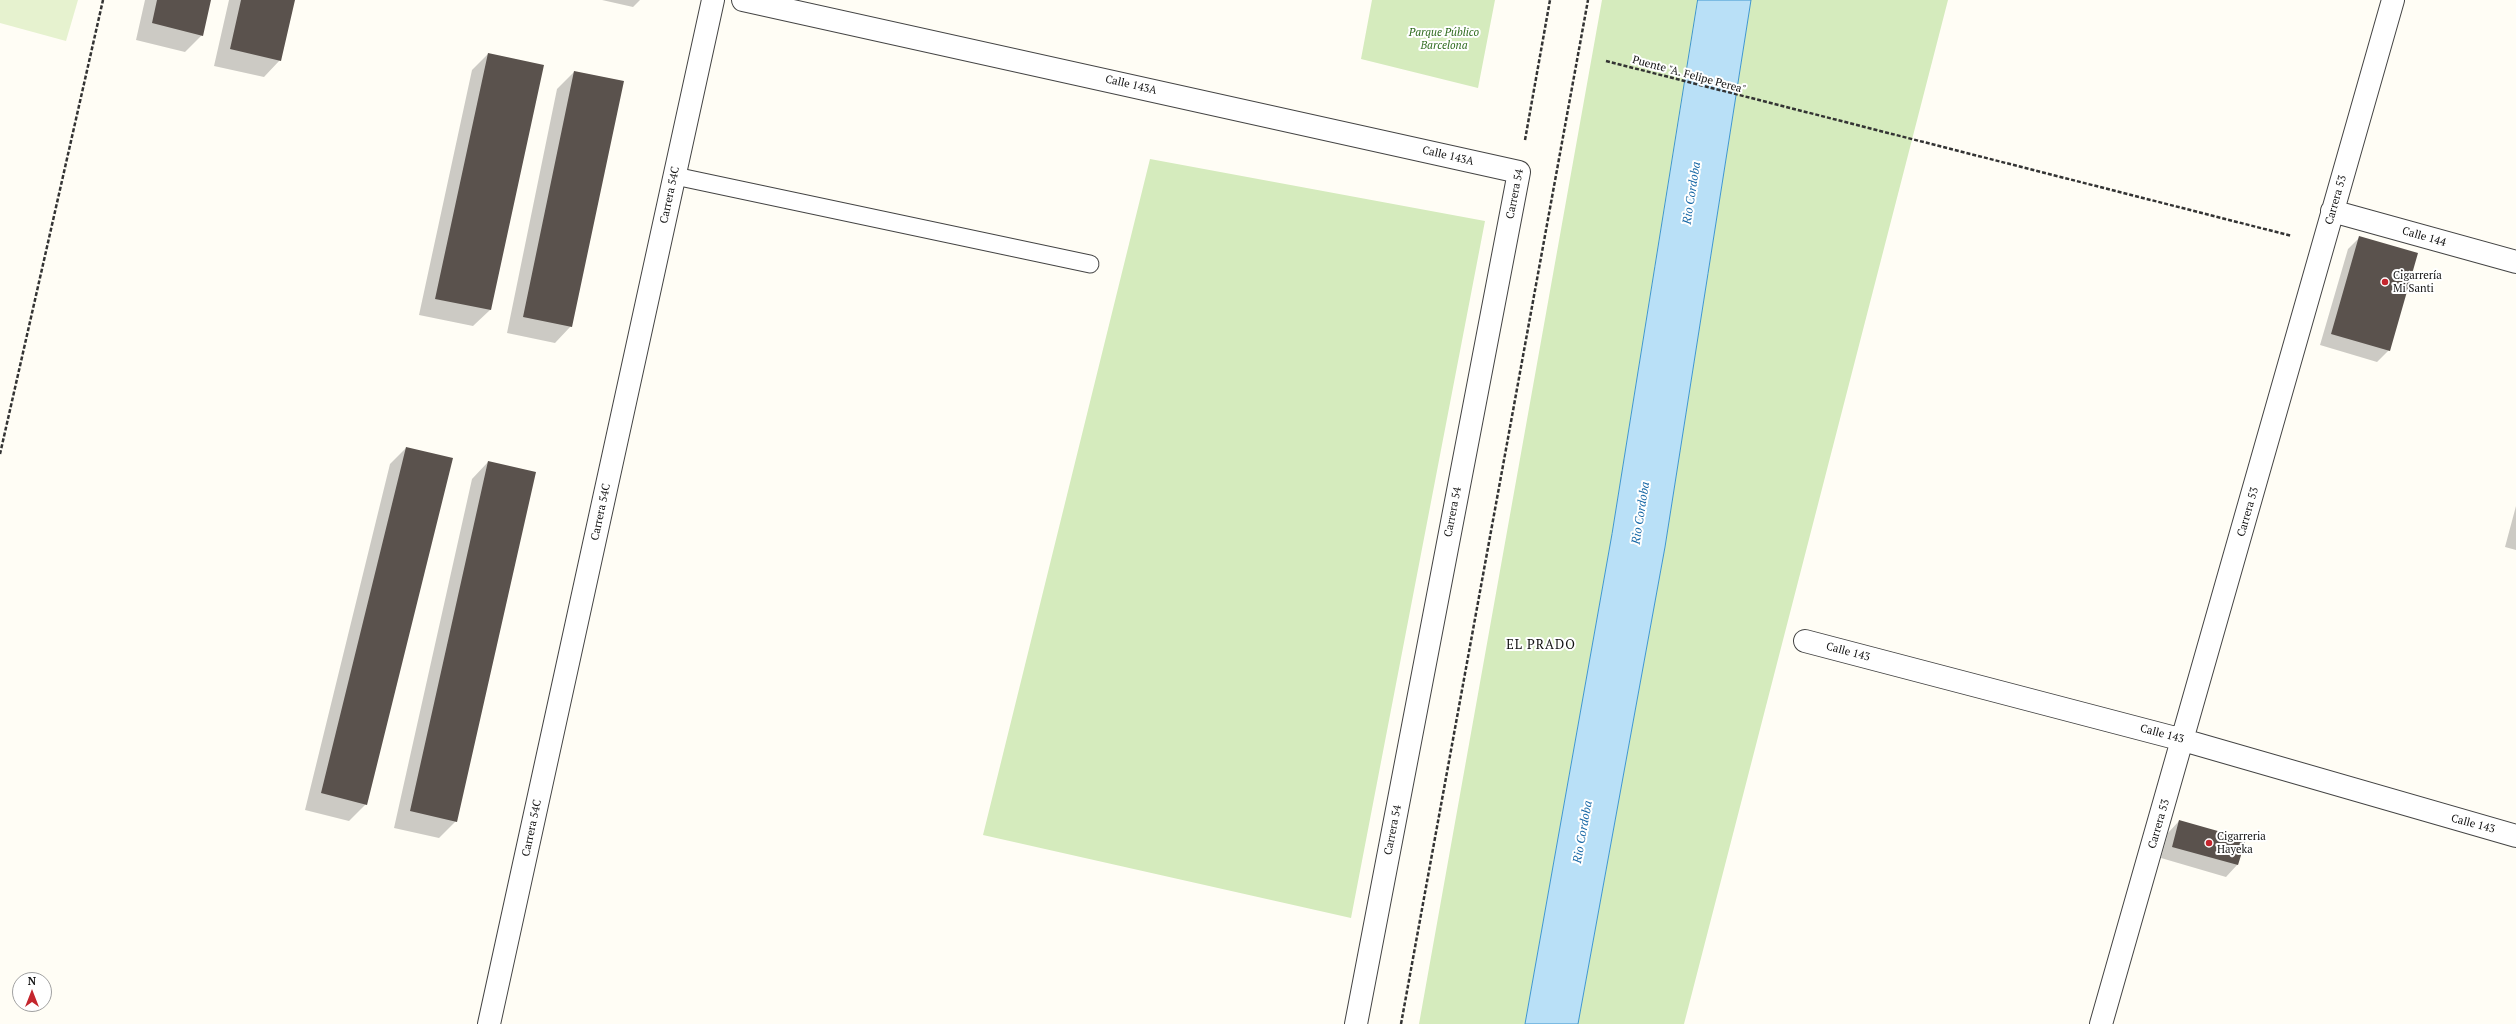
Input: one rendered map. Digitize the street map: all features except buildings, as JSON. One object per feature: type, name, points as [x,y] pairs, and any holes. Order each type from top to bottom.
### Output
[{"type":"street","name":"Carrera 54C","points":[[489,1024],[713,0]]},
{"type":"street","name":"Calle 143A","points":[[743,0],[1519,172]]},
{"type":"street","name":"Carrera 53","points":[[2101,1024],[2393,0]]},
{"type":"street","name":"Carrera 54","points":[[1356,1024],[1519,172]]},
{"type":"street","name":"Calle 144","points":[[2332,211],[2516,262]]},
{"type":"street","name":"Calle 143","points":[[1805,641],[2183,740],[2516,836]]},
{"type":"lane","points":[[675,176],[1090,264]]},
{"type":"path","points":[[0,454],[103,0]]},
{"type":"path","name":"Carrera 54","points":[[1519,172],[1550,0]]},
{"type":"path","points":[[1401,1024],[1588,0]]},
{"type":"path","name":"Puente \"A. Felipe Perea\"","points":[[1606,61],[1768,104],[2324,244]]},
{"type":"green space","points":[[0,0],[78,0],[66,41],[0,23]]},
{"type":"green space","name":"Parque Público Barcelona","points":[[1372,0],[1495,0],[1478,88],[1361,59]]},
{"type":"green space","points":[[1602,0],[1698,0],[1612,534],[1525,1024],[1419,1024]]},
{"type":"green space","points":[[1751,0],[1948,0],[1684,1024],[1578,1024],[1665,547]]},
{"type":"green space","points":[[1150,159],[1485,221],[1351,918],[983,835]]},
{"type":"water","name":"Rio Cordoba","points":[[1698,0],[1751,0],[1665,547],[1578,1024],[1525,1024],[1612,534]]},
{"type":"place","name":"Cigarrería Mi Santi","points":[[2385,282]]},
{"type":"place","name":"Cigarreria Hayeka","points":[[2209,843]]},
{"type":"district","name":"EL PRADO","points":[[1541,645]]}]
